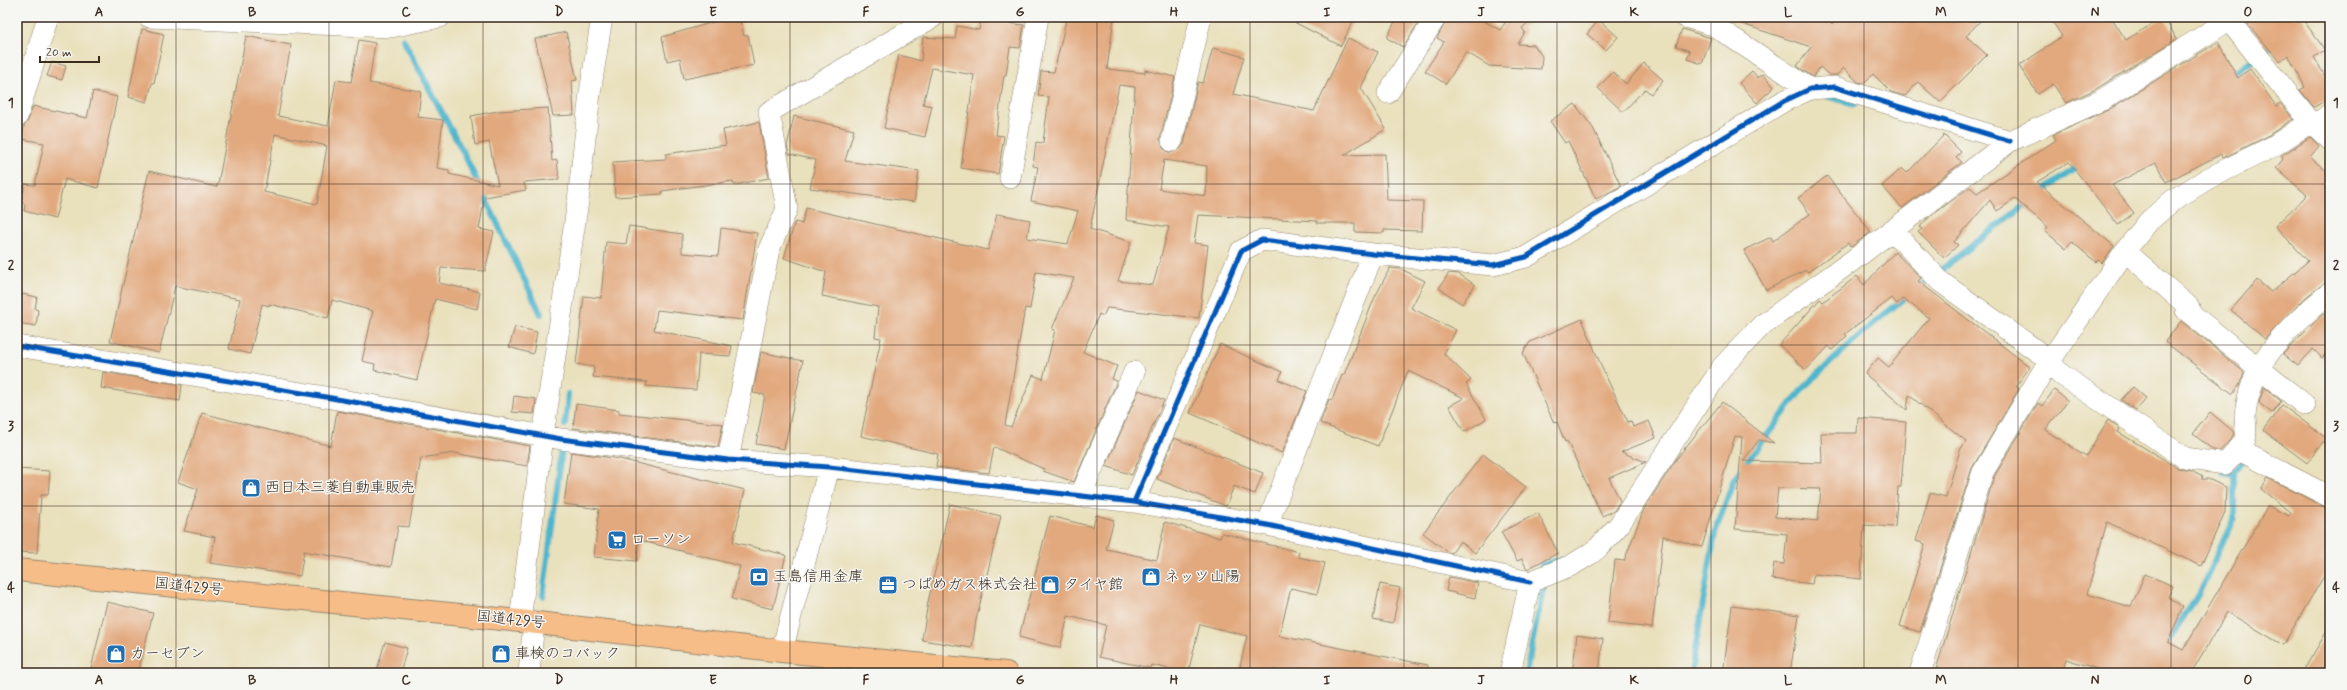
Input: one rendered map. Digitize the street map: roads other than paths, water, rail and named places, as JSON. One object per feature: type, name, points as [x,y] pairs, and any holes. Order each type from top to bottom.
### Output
[{"type":"highway","name":"国道429号","points":[[17,570],[527,621],[782,651],[1006,673]]},
{"type":"street","points":[[17,117],[48,17]]},
{"type":"street","points":[[149,17],[390,21],[440,17]]},
{"type":"street","points":[[529,673],[527,621],[543,436],[577,209],[590,93],[602,17]]},
{"type":"street","points":[[728,460],[769,249],[787,209],[769,112],[933,17]]},
{"type":"street","points":[[1010,178],[1038,17]]},
{"type":"street","points":[[1172,141],[1201,17]]},
{"type":"street","points":[[1388,93],[1436,17]]},
{"type":"street","points":[[1685,17],[1713,25],[1810,89]]},
{"type":"street","points":[[17,346],[320,396],[543,436],[728,460],[828,467],[1134,502],[1267,525],[1530,582],[1572,565],[1598,548],[1619,525],[1723,366],[1762,325],[2010,141],[2102,100],[2224,19],[2235,28],[2258,57],[2319,121],[2330,140]]},
{"type":"street","points":[[1134,502],[1241,251],[1262,240],[1373,254],[1493,265],[1526,258],[1784,100],[1810,89],[1835,87],[2010,141]]},
{"type":"street","points":[[1920,673],[1983,472],[2046,367],[2125,251],[2149,221],[2177,197],[2207,179],[2272,147],[2319,121]]},
{"type":"street","points":[[1892,230],[1934,275],[2041,354],[2046,367],[2062,375],[2185,458],[2225,464],[2245,440],[2246,413],[2254,379],[2259,369],[2288,331],[2294,328],[2309,309],[2330,293]]},
{"type":"street","points":[[2125,251],[2189,307],[2186,310],[2305,405]]},
{"type":"street","points":[[1267,525],[1373,254]]},
{"type":"street","points":[[1080,497],[1134,372]]},
{"type":"street","points":[[2237,449],[2330,497]]},
{"type":"street","points":[[782,651],[828,467]]},
{"type":"street","points":[[1510,673],[1530,582]]},
{"type":"waterway","points":[[403,39],[464,154],[541,314]]},
{"type":"waterway","points":[[2229,76],[2263,54],[2275,43]]},
{"type":"waterway","points":[[1826,96],[1855,104]]},
{"type":"waterway","points":[[2040,193],[2080,165]]},
{"type":"waterway","points":[[1917,288],[2030,201]]},
{"type":"waterway","points":[[1691,673],[1715,533],[1734,479],[1803,388],[1861,334],[1909,294]]},
{"type":"waterway","points":[[565,425],[568,394]]},
{"type":"waterway","points":[[543,596],[562,449]]},
{"type":"waterway","points":[[2232,474],[2243,459]]},
{"type":"waterway","points":[[2167,642],[2198,595],[2234,518],[2234,474],[2223,472]]},
{"type":"waterway","points":[[1542,567],[1542,565],[1561,559]]},
{"type":"waterway","points":[[1526,673],[1544,585]]},
{"type":"place","name":"西日本三菱自動車販売","points":[[251,488]]},
{"type":"place","name":"ローソン","points":[[617,540]]},
{"type":"place","name":"玉島信用金庫","points":[[759,577]]},
{"type":"place","name":"ネッツ山陽","points":[[1151,577]]},
{"type":"place","name":"つばめガス株式会社","points":[[888,585]]},
{"type":"place","name":"タイヤ館","points":[[1050,585]]},
{"type":"place","name":"カーセブン","points":[[116,654]]},
{"type":"place","name":"車検のコバック","points":[[501,654]]}]
